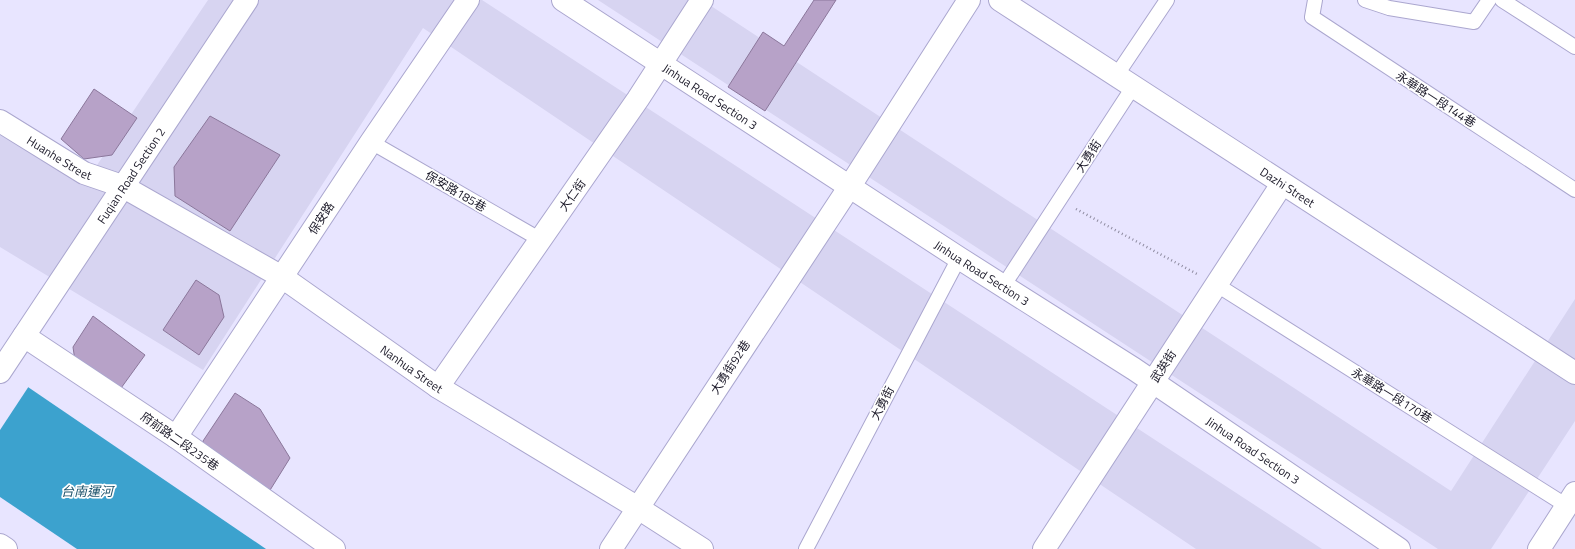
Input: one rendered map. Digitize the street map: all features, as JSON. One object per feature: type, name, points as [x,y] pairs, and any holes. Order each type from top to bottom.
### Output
[{"type":"street","name":"Fuqian Road Section 2","points":[[0,372],[122,186],[247,0]]},
{"type":"street","name":"保安路","points":[[176,437],[371,142],[468,0]]},
{"type":"street","name":"Jinhua Road Section 3","points":[[563,0],[661,65],[1152,382],[1399,549]]},
{"type":"street","name":"大仁街","points":[[438,387],[661,65],[702,0]]},
{"type":"street","points":[[850,186],[969,0]]},
{"type":"street","name":"Dazhi Street","points":[[1000,0],[1124,82],[1575,373]]},
{"type":"street","name":"Huanhe Street","points":[[0,122],[84,173],[122,186]]},
{"type":"street","name":"武英街","points":[[1044,549],[1282,184]]},
{"type":"street","name":"Nanhua Street","points":[[122,186],[282,278],[438,387],[638,508],[702,549]]},
{"type":"street","name":"大勇街92巷","points":[[611,549],[850,186]]},
{"type":"street","name":"府前路二段235巷","points":[[19,344],[176,437],[334,549]]},
{"type":"street","points":[[1539,549],[1571,500]]},
{"type":"street","points":[[0,545],[6,549]]},
{"type":"lane","name":"大勇街","points":[[1004,286],[1060,200],[1167,0]]},
{"type":"lane","name":"永華路一段144巷","points":[[1315,0],[1312,17],[1575,190]]},
{"type":"lane","points":[[1365,0],[1389,8],[1474,22],[1489,0]]},
{"type":"lane","points":[[1502,0],[1575,47]]},
{"type":"lane","name":"保安路185巷","points":[[371,142],[541,240]]},
{"type":"lane","name":"大勇街","points":[[806,549],[959,258]]},
{"type":"lane","name":"永華路一段170巷","points":[[1217,284],[1571,500]]},
{"type":"path","points":[[1060,200],[1217,284]]},
{"type":"shaded area","points":[[208,0],[482,0],[1322,549],[1196,549],[423,28],[203,370],[0,247],[0,127],[91,174]]},
{"type":"shaded area","points":[[598,0],[702,0],[1451,491],[1575,299],[1575,421],[1491,549],[1438,549]]},
{"type":"water","name":"台南運河","points":[[0,368],[266,549],[77,549],[0,497]]},
{"type":"pier","points":[[0,366],[29,386],[0,430]]},
{"type":"building","points":[[814,0],[836,0],[765,111],[728,87],[763,32],[784,46]]},
{"type":"building","points":[[94,89],[137,118],[112,155],[84,159],[61,139]]},
{"type":"building","points":[[210,116],[280,155],[230,231],[175,196],[174,167]]},
{"type":"building","points":[[196,280],[219,295],[224,317],[199,355],[163,330]]},
{"type":"building","points":[[93,316],[145,355],[116,395],[76,368],[73,347]]},
{"type":"building","points":[[235,393],[260,409],[290,458],[267,495],[205,457],[203,441]]}]
